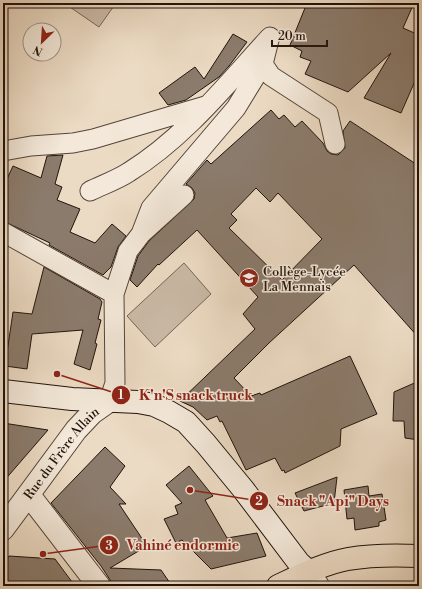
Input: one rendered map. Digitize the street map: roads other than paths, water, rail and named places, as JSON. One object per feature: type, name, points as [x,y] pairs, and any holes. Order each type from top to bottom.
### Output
[{"type":"main road","points":[[3,391],[72,400],[154,404],[186,422],[243,490],[299,563],[314,579]]},
{"type":"main road","name":"Rue du Frère Allain","points":[[3,529],[76,430],[92,413],[110,401]]},
{"type":"main road","points":[[29,495],[99,586]]},
{"type":"main road","points":[[278,586],[314,579],[346,559],[396,555],[419,556]]},
{"type":"street","points":[[90,191],[128,173],[169,143],[208,105],[270,37],[263,64],[236,108],[151,208],[141,234]]},
{"type":"street","points":[[263,64],[271,76],[328,113],[334,144]]},
{"type":"street","points":[[3,151],[31,146],[73,143],[93,139],[208,105]]},
{"type":"street","points":[[110,401],[115,383],[114,294],[128,251],[141,234],[184,195]]},
{"type":"street","points":[[3,232],[114,294]]},
{"type":"place","name":"Collège-Lycée La Mennais","points":[[249,278]]},
{"type":"place","name":"K'n'S snack truck","points":[[57,374]]},
{"type":"place","name":"Snack \"Api\" Days","points":[[190,490]]},
{"type":"place","name":"Vahiné endormie","points":[[43,554]]}]
